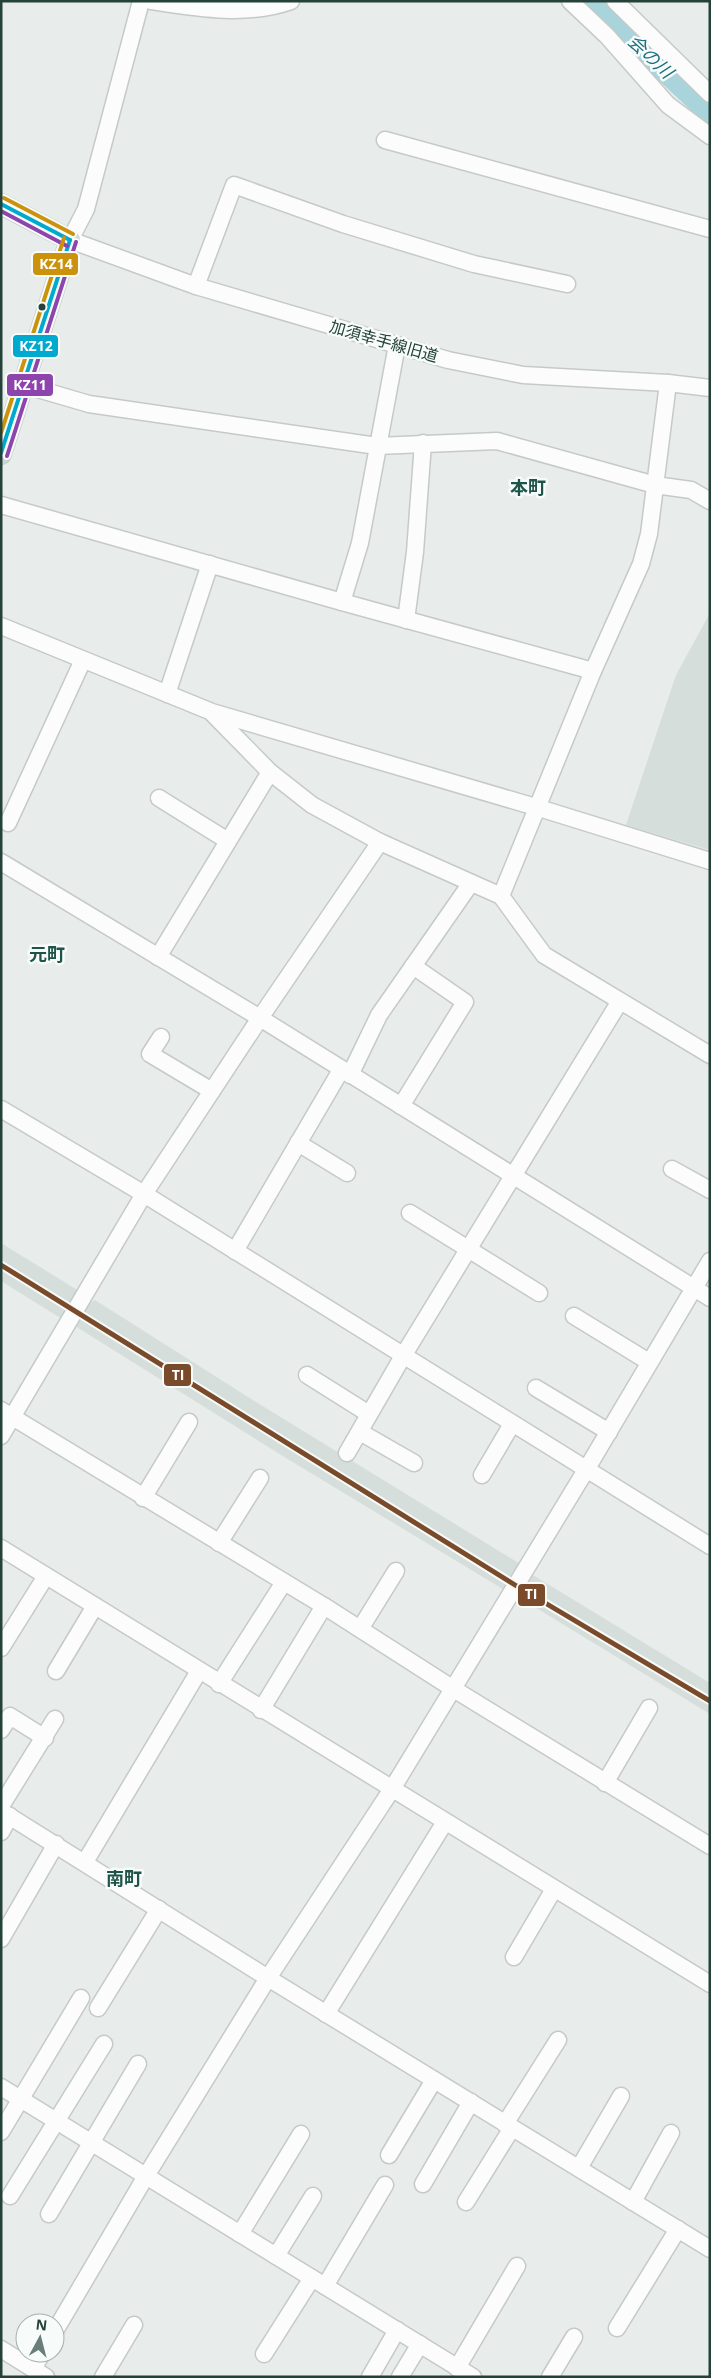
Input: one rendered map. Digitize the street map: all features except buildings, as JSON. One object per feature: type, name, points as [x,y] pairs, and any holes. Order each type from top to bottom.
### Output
[{"type":"main road","points":[[1,204],[70,240],[1,454]]},
{"type":"street","points":[[70,240],[86,208],[141,1]]},
{"type":"street","points":[[151,1],[210,10],[276,6],[291,1]]},
{"type":"street","points":[[570,1],[607,36],[668,105],[710,136]]},
{"type":"street","points":[[624,4],[710,94]]},
{"type":"street","points":[[386,140],[710,229]]},
{"type":"street","points":[[196,286],[234,185],[343,224],[474,264],[566,284]]},
{"type":"street","name":"加須幸手線旧道","points":[[70,240],[196,286],[448,360],[523,374],[668,383],[710,388]]},
{"type":"street","points":[[342,602],[360,543],[397,345]]},
{"type":"street","points":[[502,896],[593,671],[641,564],[649,534],[668,383]]},
{"type":"street","points":[[24,386],[90,404],[377,446],[498,441],[655,485],[691,490],[710,501]]},
{"type":"street","points":[[406,620],[415,552],[423,443]]},
{"type":"street","points":[[1,505],[593,671]]},
{"type":"street","points":[[167,694],[210,564]]},
{"type":"street","points":[[1,626],[212,712],[710,860]]},
{"type":"street","points":[[8,823],[83,660]]},
{"type":"street","points":[[212,712],[270,772],[312,805],[380,842],[502,896],[544,954],[710,1055]]},
{"type":"street","points":[[158,956],[270,772]]},
{"type":"street","points":[[159,798],[228,841]]},
{"type":"street","points":[[1,1436],[7,1413],[144,1194],[260,1018],[380,842]]},
{"type":"street","points":[[1,862],[260,1018],[710,1298]]},
{"type":"street","points":[[234,1251],[298,1142],[345,1072],[379,1015],[471,883]]},
{"type":"street","points":[[401,1106],[465,1002],[413,966]]},
{"type":"street","points":[[347,1453],[403,1356],[620,1000]]},
{"type":"street","points":[[161,1037],[150,1054],[212,1091]]},
{"type":"street","points":[[1,1109],[144,1194],[710,1546]]},
{"type":"street","points":[[298,1142],[347,1173]]},
{"type":"street","points":[[672,1169],[710,1190]]},
{"type":"street","points":[[410,1213],[539,1293]]},
{"type":"street","points":[[65,2314],[146,2176],[268,1978],[392,1790],[710,1261]]},
{"type":"street","points":[[574,1316],[649,1362]]},
{"type":"street","points":[[307,1375],[370,1414]]},
{"type":"street","points":[[536,1388],[608,1432]]},
{"type":"street","points":[[7,1413],[143,1498],[324,1606],[452,1688],[710,1846]]},
{"type":"street","points":[[143,1498],[189,1422]]},
{"type":"street","points":[[482,1475],[512,1424]]},
{"type":"street","points":[[360,1432],[414,1463]]},
{"type":"street","points":[[220,1543],[260,1478]]},
{"type":"street","points":[[1,1548],[219,1684],[710,1984]]},
{"type":"street","points":[[360,1629],[396,1570]]},
{"type":"street","points":[[1,1648],[46,1576]]},
{"type":"street","points":[[219,1684],[284,1582]]},
{"type":"street","points":[[56,1671],[95,1606]]},
{"type":"street","points":[[262,1710],[324,1606]]},
{"type":"street","points":[[85,1862],[199,1671]]},
{"type":"street","points":[[605,1783],[650,1708]]},
{"type":"street","points":[[1,1730],[10,1716],[45,1738]]},
{"type":"street","points":[[1,1832],[4,1811],[55,1719]]},
{"type":"street","points":[[4,1811],[326,2014],[710,2249]]},
{"type":"street","points":[[326,2014],[445,1822]]},
{"type":"street","points":[[1,1939],[56,1844]]},
{"type":"street","points":[[514,1957],[554,1889]]},
{"type":"street","points":[[98,2008],[159,1909]]},
{"type":"street","points":[[1,2132],[81,1998]]},
{"type":"street","points":[[466,2202],[558,2040]]},
{"type":"street","points":[[10,2196],[55,2120],[104,2044]]},
{"type":"street","points":[[49,2214],[138,2064]]},
{"type":"street","points":[[389,2155],[434,2080]]},
{"type":"street","points":[[1,2088],[467,2374],[516,2266]]},
{"type":"street","points":[[579,2168],[621,2096]]},
{"type":"street","points":[[423,2184],[471,2102]]},
{"type":"street","points":[[633,2202],[672,2133]]},
{"type":"street","points":[[240,2234],[301,2134]]},
{"type":"street","points":[[264,2354],[319,2282],[385,2185]]},
{"type":"street","points":[[276,2256],[313,2196]]},
{"type":"street","points":[[618,2328],[678,2230]]},
{"type":"street","points":[[103,2377],[134,2325]]},
{"type":"street","points":[[370,2377],[397,2330]]},
{"type":"street","points":[[550,2377],[574,2337]]},
{"type":"street","points":[[400,2377],[420,2344]]},
{"type":"street","points":[[1,2349],[40,2373]]},
{"type":"shaded area","points":[[710,613],[710,850],[626,825],[676,675]]},
{"type":"shaded area","points":[[1,1243],[79,1291],[62,1319],[1,1281]]},
{"type":"shaded area","points":[[95,1300],[256,1402],[522,1565],[506,1591],[281,1455],[75,1326],[88,1304]]},
{"type":"shaded area","points":[[528,1572],[710,1683],[710,1714],[515,1595]]},
{"type":"waterway","name":"会の川","points":[[592,1],[710,111]]},
{"type":"transit line","name":"KZ14","points":[[4,198],[73,234]]},
{"type":"transit line","name":"KZ12","points":[[1,204],[70,240]]},
{"type":"transit line","name":"KZ11","points":[[1,211],[67,246]]},
{"type":"transit line","name":"KZ14","points":[[1,433],[64,238]]},
{"type":"transit line","name":"KZ12","points":[[1,453],[70,240]]},
{"type":"transit line","name":"KZ11","points":[[7,456],[76,242]]},
{"type":"transit line","name":"TI","points":[[1,1265],[515,1585],[710,1701]]},
{"type":"district","name":"本町","points":[[528,487]]},
{"type":"district","name":"元町","points":[[47,954]]},
{"type":"district","name":"南町","points":[[124,1878]]}]
